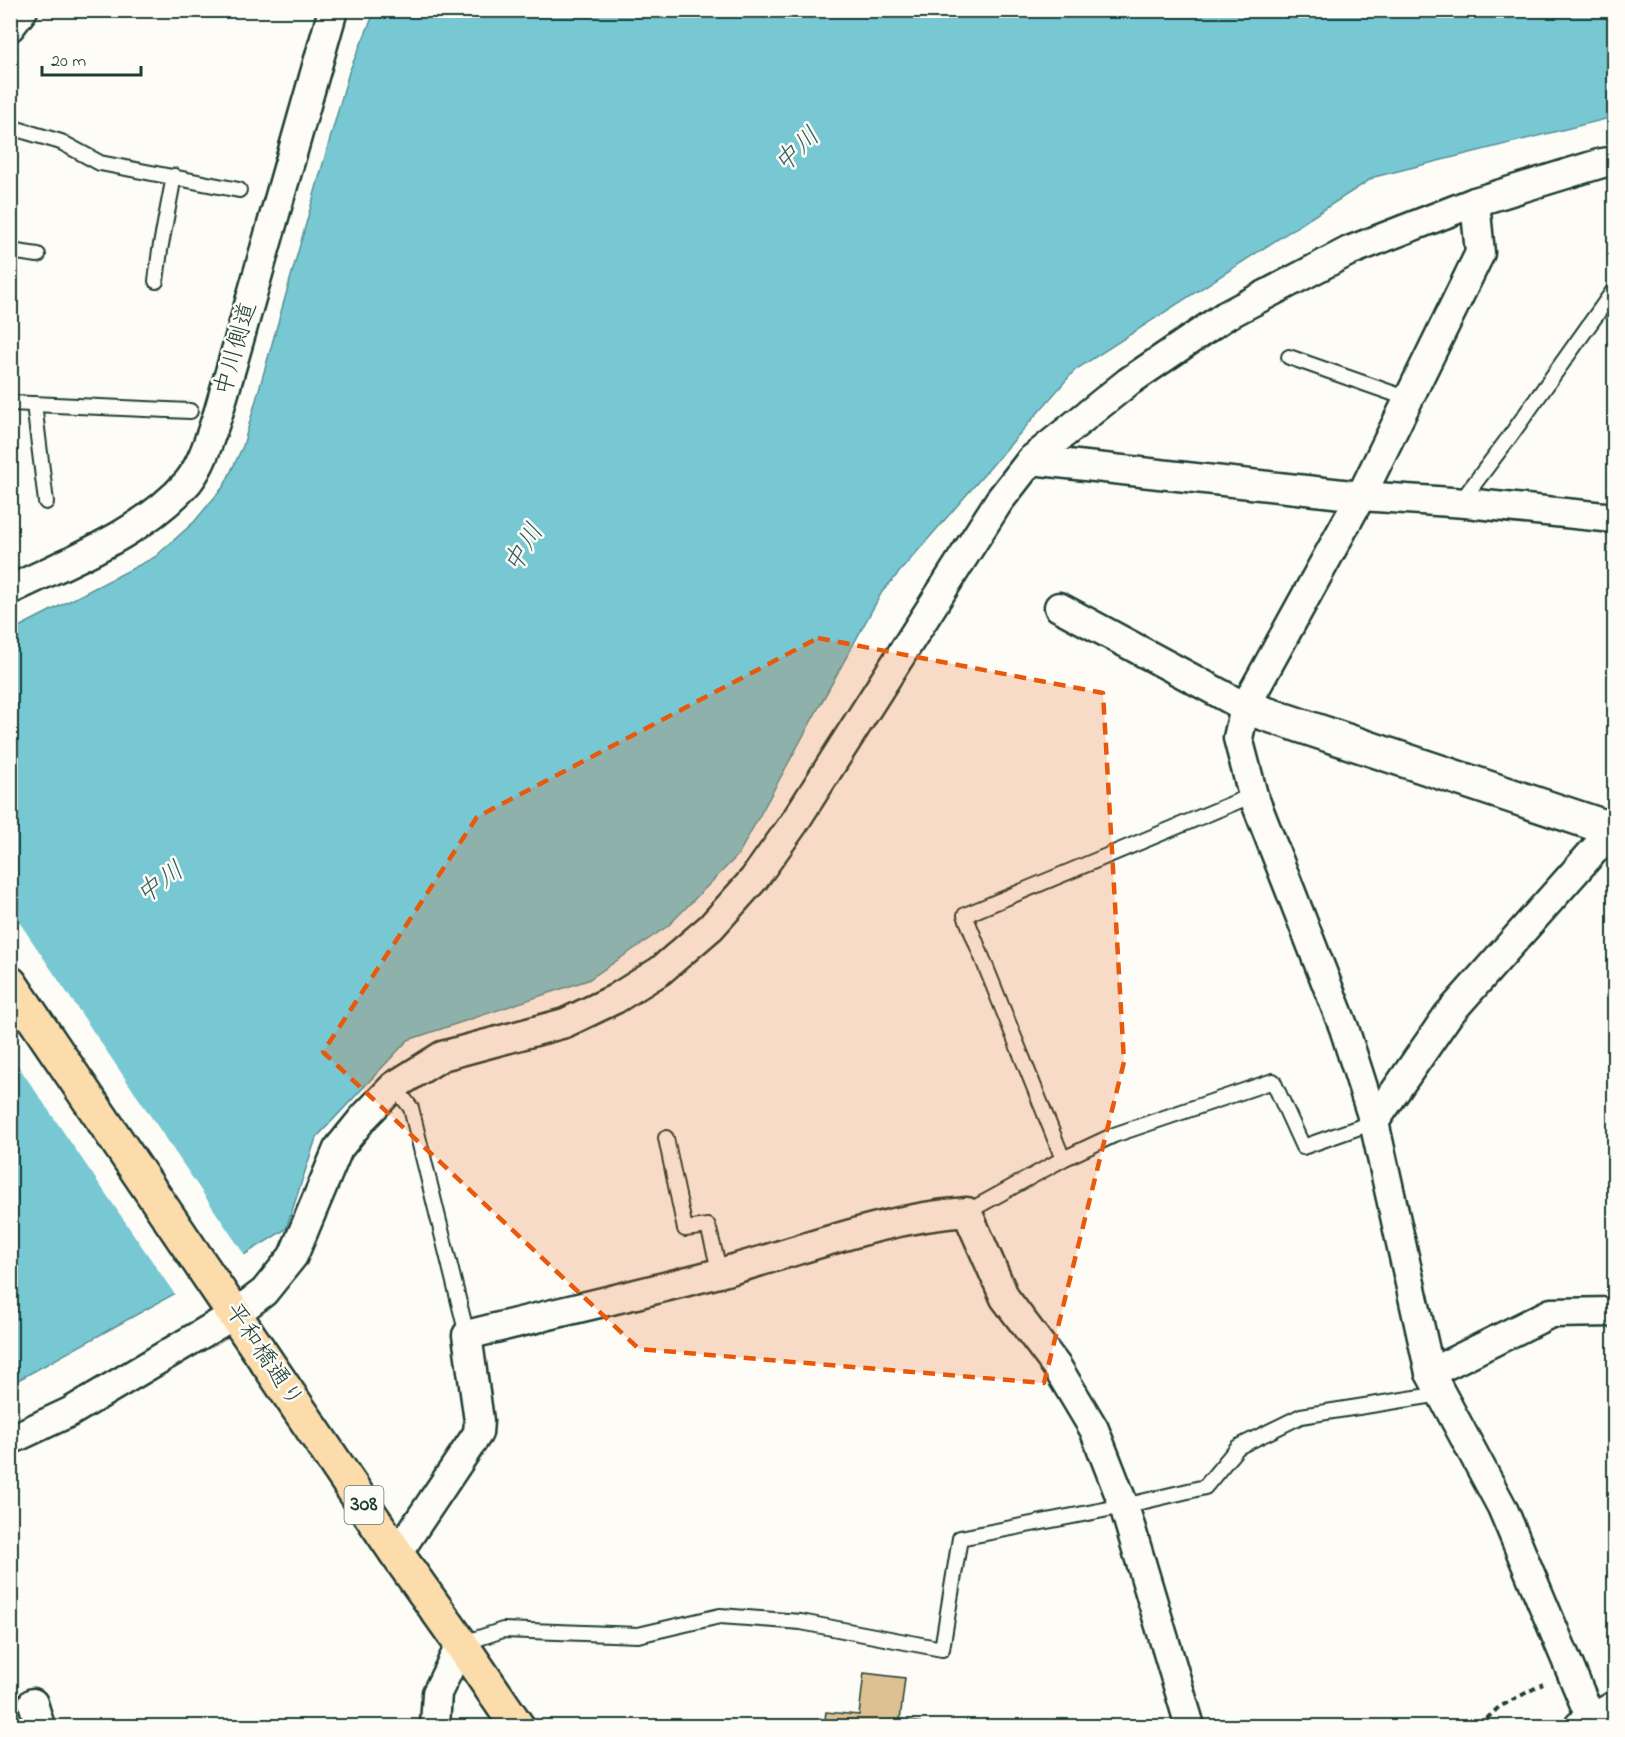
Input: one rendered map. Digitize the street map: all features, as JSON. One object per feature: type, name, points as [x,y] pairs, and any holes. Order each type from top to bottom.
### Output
[{"type":"main road","name":"平和橋通り","points":[[10,983],[397,1554],[517,1726]]},
{"type":"street","name":"中川側道","points":[[10,590],[136,526],[189,481],[203,456],[218,414],[333,10]]},
{"type":"street","points":[[10,1440],[70,1412],[235,1314],[264,1292],[293,1256],[338,1149],[364,1117],[394,1086],[442,1056],[565,1023],[615,999],[660,971],[711,927],[754,879],[794,823],[999,501],[1031,460],[1128,382],[1224,316],[1349,251],[1475,202],[1614,161]]},
{"type":"street","points":[[1475,202],[1480,253],[1361,496],[1245,707],[1238,738],[1253,795],[1344,1028],[1374,1122],[1436,1383],[1502,1507],[1571,1669],[1595,1719]]},
{"type":"street","points":[[1031,460],[1361,496],[1466,503],[1614,518]]},
{"type":"street","points":[[1059,607],[1245,707],[1614,828],[1448,1015],[1374,1122]]},
{"type":"street","points":[[397,1554],[478,1433],[480,1421],[467,1335],[720,1273],[872,1228],[933,1214],[967,1212],[1005,1298],[1057,1367],[1094,1429],[1124,1506],[1190,1726]]},
{"type":"street","points":[[1436,1383],[1551,1313],[1614,1312]]},
{"type":"street","points":[[435,1726],[437,1693],[461,1644]]},
{"type":"lane","points":[[10,127],[61,142],[100,163],[239,190]]},
{"type":"lane","points":[[156,281],[174,176]]},
{"type":"lane","points":[[10,250],[38,255]]},
{"type":"lane","points":[[1466,503],[1468,492],[1614,290]]},
{"type":"lane","points":[[1289,357],[1409,399]]},
{"type":"lane","points":[[10,403],[190,411]]},
{"type":"lane","points":[[34,404],[46,502]]},
{"type":"lane","points":[[1063,1160],[965,915],[1253,795]]},
{"type":"lane","points":[[967,1212],[1114,1135],[1273,1081],[1303,1147],[1374,1122]]},
{"type":"lane","points":[[394,1086],[411,1108],[467,1335]]},
{"type":"lane","points":[[666,1138],[685,1229],[708,1226],[720,1273]]},
{"type":"lane","points":[[461,1644],[503,1630],[638,1635],[720,1616],[801,1622],[942,1649],[960,1538],[1124,1506],[1205,1487],[1238,1447],[1301,1416],[1436,1383]]},
{"type":"path","points":[[1479,1726],[1499,1707],[1571,1669]]},
{"type":"highlighted area","points":[[818,638],[1103,693],[1124,1062],[1044,1383],[639,1349],[323,1052],[477,817]]},
{"type":"water","name":"中川","points":[[375,11],[1614,11],[1614,117],[1374,177],[1075,370],[882,592],[738,855],[668,926],[588,980],[408,1040],[316,1138],[286,1229],[239,1258],[11,1384],[11,631],[155,557],[194,522],[224,486],[243,446],[349,72]]},
{"type":"pier","points":[[11,910],[246,1257],[176,1296],[10,1054]]},
{"type":"building","points":[[864,1673],[905,1678],[900,1720],[921,1723],[921,1726],[824,1726],[826,1712],[859,1715]]}]
